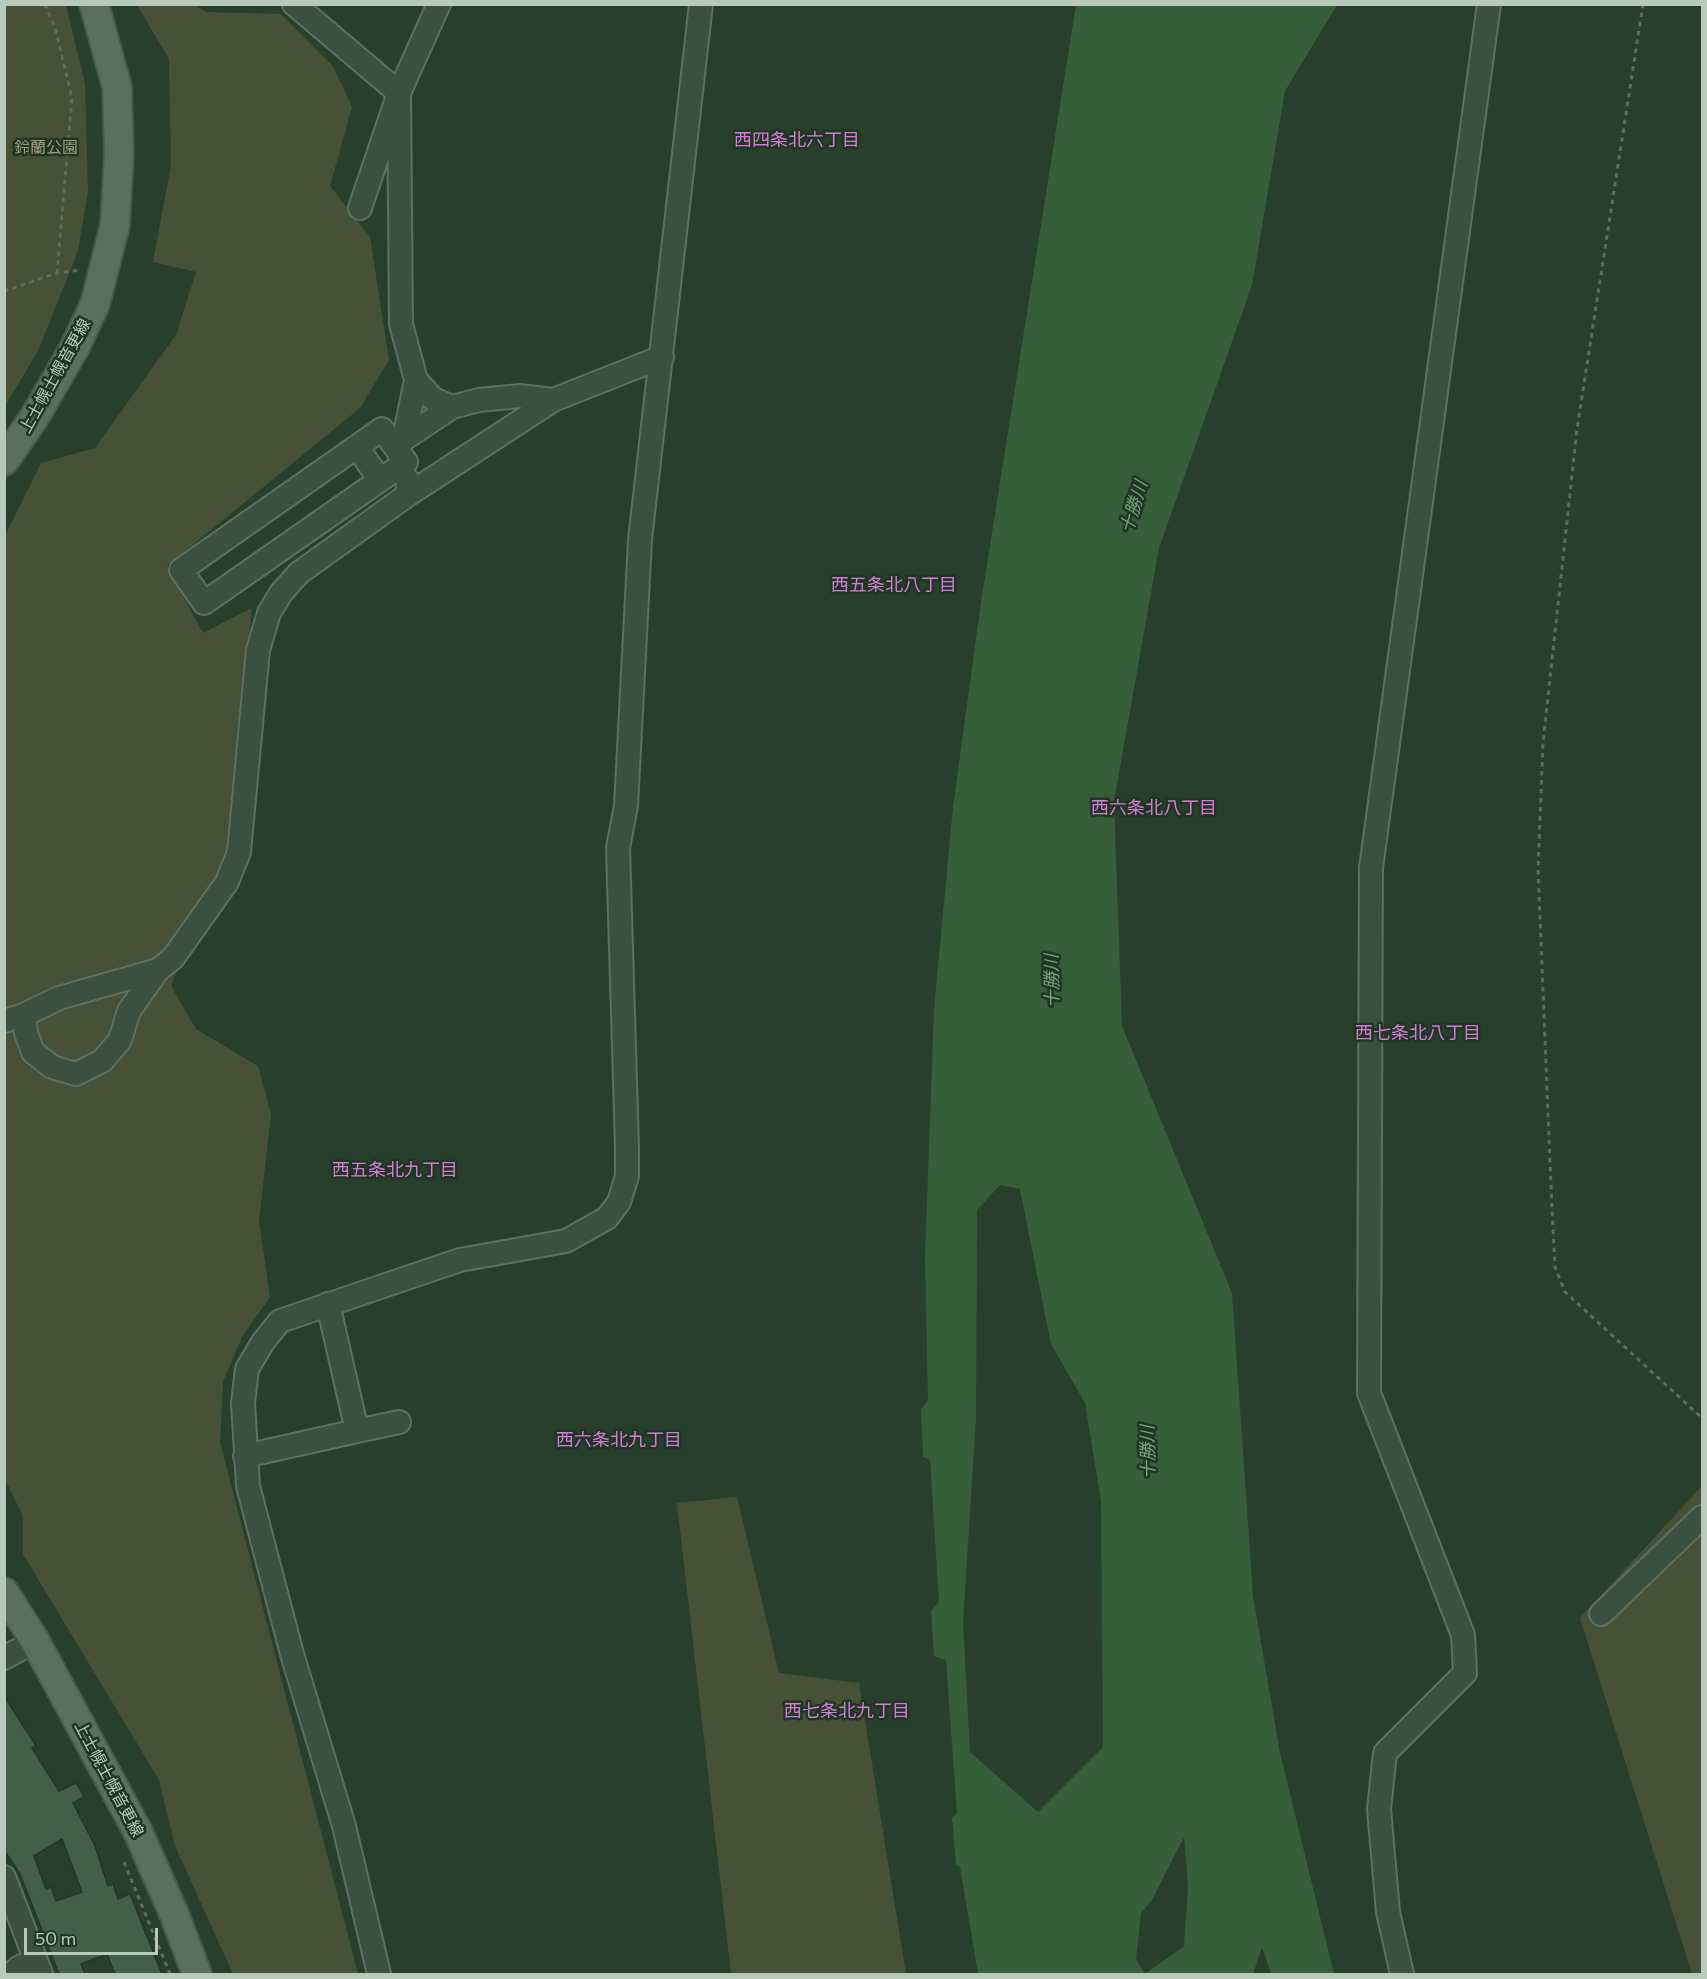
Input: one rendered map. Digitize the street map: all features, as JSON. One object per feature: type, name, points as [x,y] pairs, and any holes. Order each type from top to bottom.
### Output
[{"type":"main road","name":"上士幌士幌音更線","points":[[4,461],[34,418],[75,347],[95,304],[115,225],[119,154],[117,87],[94,4]]},
{"type":"main road","name":"上士幌士幌音更線","points":[[4,1592],[35,1641],[139,1834],[197,1974]]},
{"type":"street","points":[[294,4],[399,93],[401,324],[416,380],[404,439],[409,494]]},
{"type":"street","points":[[360,208],[399,93],[439,4]]},
{"type":"street","points":[[379,1974],[344,1826],[289,1642],[248,1486],[243,1403],[247,1369],[263,1342],[280,1321],[460,1260],[566,1241],[607,1218],[619,1202],[627,1176],[627,1148],[618,848],[626,806],[640,540],[701,4]]},
{"type":"street","points":[[1402,1974],[1388,1911],[1379,1809],[1385,1752],[1465,1673],[1463,1635],[1369,1393],[1371,868],[1490,4]]},
{"type":"street","points":[[158,970],[59,998],[14,1018],[26,1033],[33,1052],[52,1067],[76,1074],[102,1061],[120,1040],[129,1011],[158,970],[173,958],[227,882],[239,852],[258,650],[269,613],[281,593],[299,573],[409,494],[553,400],[662,357]]},
{"type":"street","points":[[416,380],[433,399],[452,407]]},
{"type":"street","points":[[404,439],[452,407],[479,400],[520,396],[553,400]]},
{"type":"street","points":[[382,429],[406,462],[204,603],[181,570],[382,429]]},
{"type":"street","points":[[357,447],[380,480]]},
{"type":"street","points":[[328,1304],[357,1431]]},
{"type":"street","points":[[245,1456],[399,1422]]},
{"type":"street","points":[[1601,1614],[1702,1517]]},
{"type":"street","points":[[4,1658],[35,1641]]},
{"type":"street","points":[[4,1877],[38,1967],[18,1968],[12,1974]]},
{"type":"path","points":[[45,4],[56,31],[72,98],[57,273]]},
{"type":"path","points":[[1642,4],[1577,429],[1543,743],[1538,869],[1551,1187],[1555,1267],[1565,1292],[1702,1419]]},
{"type":"path","points":[[4,291],[57,273],[103,267]]},
{"type":"path","points":[[123,1858],[170,1974]]},
{"type":"green space","name":"鈴蘭公園","points":[[5,4],[66,5],[85,84],[88,191],[78,251],[38,351],[5,406]]},
{"type":"green space","points":[[137,5],[195,5],[206,12],[281,14],[333,66],[352,107],[330,186],[370,237],[389,360],[360,408],[167,566],[203,633],[252,608],[228,847],[171,986],[196,1029],[258,1066],[271,1114],[259,1220],[270,1297],[242,1337],[223,1382],[220,1442],[358,1974],[233,1974],[175,1846],[159,1780],[23,1554],[23,1516],[5,1479],[5,536],[41,463],[95,448],[176,335],[196,272],[153,262],[171,165],[169,59]]},
{"type":"green space","points":[[1702,1486],[1702,1974],[1692,1974],[1580,1618]]},
{"type":"green space","points":[[737,1497],[779,1673],[859,1683],[906,1974],[731,1974],[677,1503]]},
{"type":"water","name":"十勝川","points":[[1076,5],[1337,5],[1285,91],[1252,285],[1159,548],[1114,801],[1122,1026],[1232,1293],[1253,1596],[1280,1753],[1334,1974],[1271,1974],[1262,1947],[1253,1974],[1145,1974],[978,1974],[960,1867],[956,1865],[952,1818],[957,1813],[946,1660],[934,1656],[931,1611],[939,1602],[930,1460],[923,1457],[921,1409],[928,1400],[925,1257],[934,1009],[953,807],[981,602]],"holes":[[[1000,1185],[1020,1189],[1051,1344],[1085,1403],[1101,1501],[1103,1747],[1038,1812],[970,1752],[963,1622],[976,1418],[977,1210]],[[1184,1837],[1188,1886],[1184,1946],[1145,1974],[1136,1959],[1141,1913],[1152,1900]]]},
{"type":"building","points":[[4,1696],[36,1746],[32,1748],[59,1791],[76,1783],[84,1797],[73,1803],[95,1846],[108,1886],[113,1884],[118,1899],[130,1894],[162,1974],[115,1974],[107,1954],[81,1964],[85,1974],[59,1974],[20,1874],[4,1850]],"holes":[[[62,1839],[82,1892],[56,1901],[51,1887],[46,1889],[34,1856]]]},
{"type":"district","name":"西四条北六丁目","points":[[797,140]]},
{"type":"district","name":"西五条北八丁目","points":[[894,585]]},
{"type":"district","name":"西六条北八丁目","points":[[1154,808]]},
{"type":"district","name":"西七条北八丁目","points":[[1418,1033]]},
{"type":"district","name":"西五条北九丁目","points":[[395,1170]]},
{"type":"district","name":"西六条北九丁目","points":[[619,1440]]},
{"type":"district","name":"西七条北九丁目","points":[[847,1711]]}]
